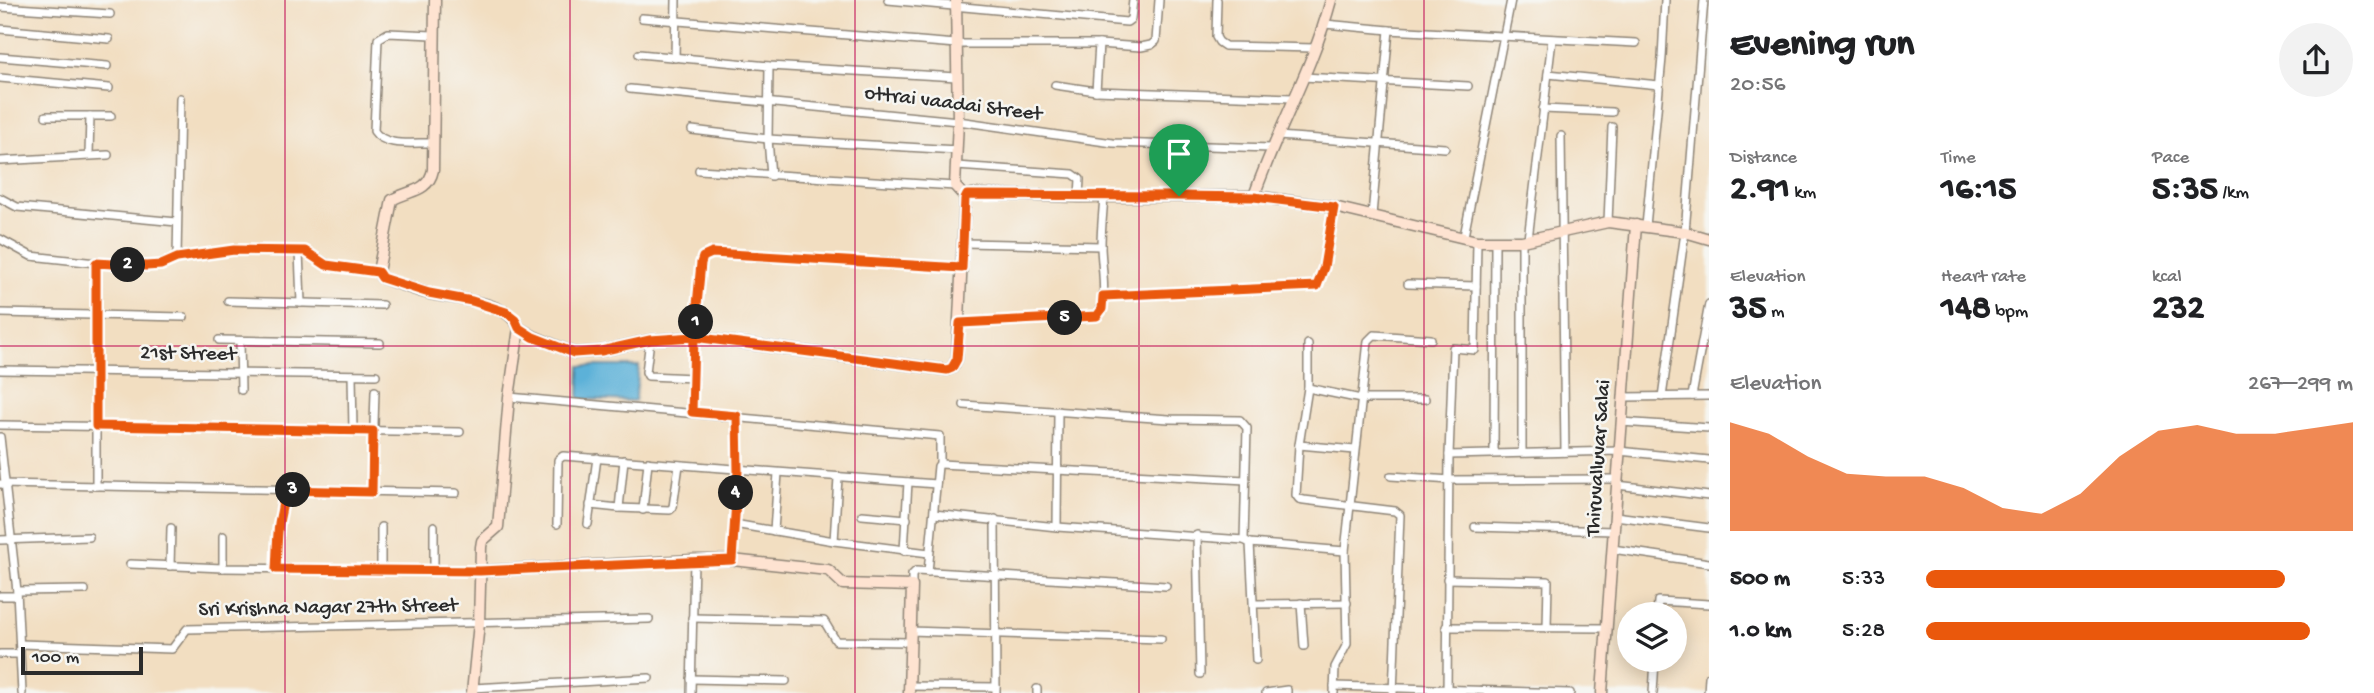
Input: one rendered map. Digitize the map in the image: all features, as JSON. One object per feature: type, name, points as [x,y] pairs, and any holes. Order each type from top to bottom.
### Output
[{"type":"street","points":[[435,0],[433,170],[427,184],[392,200],[378,272],[382,278],[429,293],[472,301],[506,312],[515,319],[519,328],[509,397],[498,527],[482,541],[480,623],[473,690],[649,678]]},
{"type":"street","points":[[675,58],[676,0]]},
{"type":"street","points":[[888,0],[956,3],[1127,22],[1131,19],[1133,0]]},
{"type":"street","points":[[642,18],[956,44],[1099,44],[1141,47],[1156,41],[1159,0]]},
{"type":"street","points":[[1217,0],[1216,37],[1225,46],[1314,48]]},
{"type":"street","points":[[1254,197],[1271,148],[1325,24],[1331,0]]},
{"type":"street","points":[[1464,236],[1511,0]]},
{"type":"street","points":[[1641,226],[1659,85],[1665,0]]},
{"type":"street","points":[[1662,397],[1685,232],[1704,0]]},
{"type":"street","points":[[955,186],[958,121],[956,3]]},
{"type":"street","points":[[0,7],[110,14]]},
{"type":"street","points":[[1325,24],[1552,40],[1636,43]]},
{"type":"street","points":[[0,29],[109,39]]},
{"type":"street","points":[[1372,215],[1390,30]]},
{"type":"street","points":[[433,35],[388,33],[378,39],[374,131],[378,137],[392,142],[433,143]]},
{"type":"street","points":[[1522,452],[1525,240],[1552,40]]},
{"type":"street","points":[[1096,91],[1099,44]]},
{"type":"street","points":[[639,54],[769,66],[957,77]]},
{"type":"street","points":[[0,57],[107,66]]},
{"type":"street","points":[[769,66],[768,139],[771,176]]},
{"type":"street","points":[[1548,74],[1659,85]]},
{"type":"street","points":[[1303,77],[1468,86]]},
{"type":"street","points":[[0,78],[109,88]]},
{"type":"street","points":[[1055,85],[1096,91],[1293,98]]},
{"type":"street","name":"ottrai vaadai Street","points":[[630,89],[958,121],[1112,143],[1271,148]]},
{"type":"street","points":[[177,258],[180,98]]},
{"type":"street","points":[[1543,109],[1612,112]]},
{"type":"street","points":[[46,116],[111,117]]},
{"type":"street","points":[[89,155],[90,116]]},
{"type":"street","points":[[1608,222],[1612,127]]},
{"type":"street","points":[[692,130],[768,139],[957,150]]},
{"type":"street","points":[[1278,136],[1445,148]]},
{"type":"street","points":[[1562,136],[1565,452]]},
{"type":"street","points":[[0,161],[108,155]]},
{"type":"street","points":[[956,166],[1073,174],[1080,179],[1079,197]]},
{"type":"street","points":[[519,328],[533,337],[574,353],[601,351],[650,340],[694,337],[947,370],[952,368],[957,359],[960,323],[965,197],[955,186],[699,170]]},
{"type":"street","points":[[965,197],[972,194],[1254,197],[1334,207],[1495,243],[1525,240],[1608,222],[1685,232],[1709,239]]},
{"type":"street","points":[[960,323],[1097,316],[1102,309],[1103,296],[1101,246],[1104,196]]},
{"type":"street","points":[[0,198],[18,206],[177,222]]},
{"type":"street","points":[[1103,296],[1317,286],[1324,267],[1334,207]]},
{"type":"street","name":"Thiruvalluvar Salai","points":[[1602,693],[1623,397],[1641,226]]},
{"type":"street","points":[[0,239],[31,256],[96,263],[146,266],[161,265],[177,258],[234,250],[299,251],[311,253],[331,266],[378,272]]},
{"type":"street","points":[[1447,691],[1446,626],[1451,480],[1449,454],[1453,348],[1475,350],[1477,241]]},
{"type":"street","points":[[963,243],[1101,246]]},
{"type":"street","points":[[1494,453],[1495,243]]},
{"type":"street","points":[[299,251],[301,303]]},
{"type":"street","points":[[692,412],[694,337],[703,257],[712,253],[962,268]]},
{"type":"street","points":[[96,263],[96,486]]},
{"type":"street","points":[[1408,284],[1476,286]]},
{"type":"street","points":[[228,301],[382,304]]},
{"type":"street","points":[[1692,396],[1709,304]]},
{"type":"street","points":[[0,313],[184,317]]},
{"type":"street","points":[[1432,340],[1371,335],[1367,347],[1345,551],[1347,644],[1335,667],[1334,689],[1570,693]]},
{"type":"street","points":[[219,340],[380,343]]},
{"type":"street","points":[[650,340],[646,372],[648,376],[694,378]]},
{"type":"street","points":[[240,341],[241,390]]},
{"type":"street","points":[[1308,344],[1308,388],[1299,445],[1296,488],[1299,499],[1395,511],[1400,515],[1393,690]]},
{"type":"street","name":"21st Street","points":[[0,370],[376,375]]},
{"type":"street","points":[[352,375],[353,430]]},
{"type":"street","points":[[1308,388],[1361,399],[1425,399]]},
{"type":"street","points":[[372,492],[375,391]]},
{"type":"street","points":[[1623,397],[1709,396]]},
{"type":"street","points":[[509,397],[940,436],[940,464],[928,572]]},
{"type":"street","points":[[964,405],[1169,419],[1240,420],[1247,428],[1247,542],[1254,604],[1256,660]]},
{"type":"street","points":[[1057,527],[1058,411]]},
{"type":"street","points":[[732,560],[738,471],[737,416]]},
{"type":"street","points":[[1622,422],[1709,428]]},
{"type":"street","points":[[0,425],[460,432]]},
{"type":"street","points":[[0,437],[2,484],[17,594],[22,693]]},
{"type":"street","points":[[1299,445],[1354,450]]},
{"type":"street","points":[[1449,454],[1619,451],[1709,460]]},
{"type":"street","points":[[556,524],[559,457],[936,484]]},
{"type":"street","points":[[588,524],[597,458]]},
{"type":"street","points":[[619,508],[624,460]]},
{"type":"street","points":[[643,510],[648,462]]},
{"type":"street","points":[[940,464],[1058,468],[1246,480]]},
{"type":"street","points":[[590,505],[643,510],[672,509],[679,465]]},
{"type":"street","points":[[774,531],[778,473]]},
{"type":"street","points":[[1391,477],[1617,482],[1709,496]]},
{"type":"street","points":[[834,541],[838,478]]},
{"type":"street","points":[[904,551],[908,482]]},
{"type":"street","points":[[2,484],[456,493]]},
{"type":"street","points":[[276,569],[277,536],[279,519],[284,509],[284,490]]},
{"type":"street","points":[[934,514],[1057,527],[1197,535],[1345,551]]},
{"type":"street","points":[[862,515],[907,519]]},
{"type":"street","points":[[1615,516],[1709,528]]},
{"type":"street","points":[[995,519],[995,575],[995,634],[996,690],[909,690],[909,636],[914,572],[995,575],[1166,586]]},
{"type":"street","points":[[734,524],[834,541],[929,553]]},
{"type":"street","points":[[434,526],[434,570]]},
{"type":"street","points":[[381,527],[381,570]]},
{"type":"street","points":[[1475,527],[1614,531]]},
{"type":"street","points":[[170,566],[171,528]]},
{"type":"street","points":[[1197,535],[1200,674]]},
{"type":"street","points":[[223,536],[223,568]]},
{"type":"street","points":[[0,540],[89,537]]},
{"type":"street","points":[[1612,549],[1709,563]]},
{"type":"street","points":[[691,693],[694,560]]},
{"type":"street","points":[[130,564],[223,568],[480,571],[732,560],[828,570],[838,581],[850,585],[912,586]]},
{"type":"street","points":[[1447,579],[1549,581],[1547,628]]},
{"type":"street","points":[[0,596],[85,590]]},
{"type":"street","points":[[1658,602],[1675,602]]},
{"type":"street","points":[[1301,603],[1304,646]]},
{"type":"street","points":[[1254,604],[1347,603]]},
{"type":"street","points":[[1687,603],[1709,604]]},
{"type":"street","points":[[692,618],[824,621],[836,640],[995,634],[1161,639]]},
{"type":"street","points":[[480,623],[649,619]]},
{"type":"street","name":"Sri Krishna Nagar 27th Street","points":[[20,644],[172,649],[187,629],[480,623]]},
{"type":"street","points":[[1446,626],[1607,628]]},
{"type":"street","points":[[0,654],[20,654]]},
{"type":"street","points":[[1653,693],[1654,672]]},
{"type":"street","points":[[1708,693],[1709,677]]},
{"type":"street","points":[[691,679],[786,681]]},
{"type":"street","points":[[1266,693],[1287,692]]},
{"type":"water","points":[[580,366],[639,366],[635,401],[579,399]]},
{"type":"route","points":[[1179,196],[967,195],[962,268],[712,253],[703,257],[701,263],[694,337],[650,340],[586,353],[574,353],[533,337],[519,328],[515,319],[506,312],[472,301],[429,293],[382,278],[378,272],[326,265],[305,251],[234,250],[177,258],[161,265],[146,266],[96,263],[96,426],[373,431],[372,492],[284,490],[284,509],[279,519],[277,536],[276,569],[480,571],[732,560],[738,471],[737,416],[692,412],[694,337],[947,370],[955,365],[957,359],[960,323],[1097,316],[1102,309],[1103,296],[1317,286],[1324,267],[1334,207],[1254,197],[1179,196]]}]
